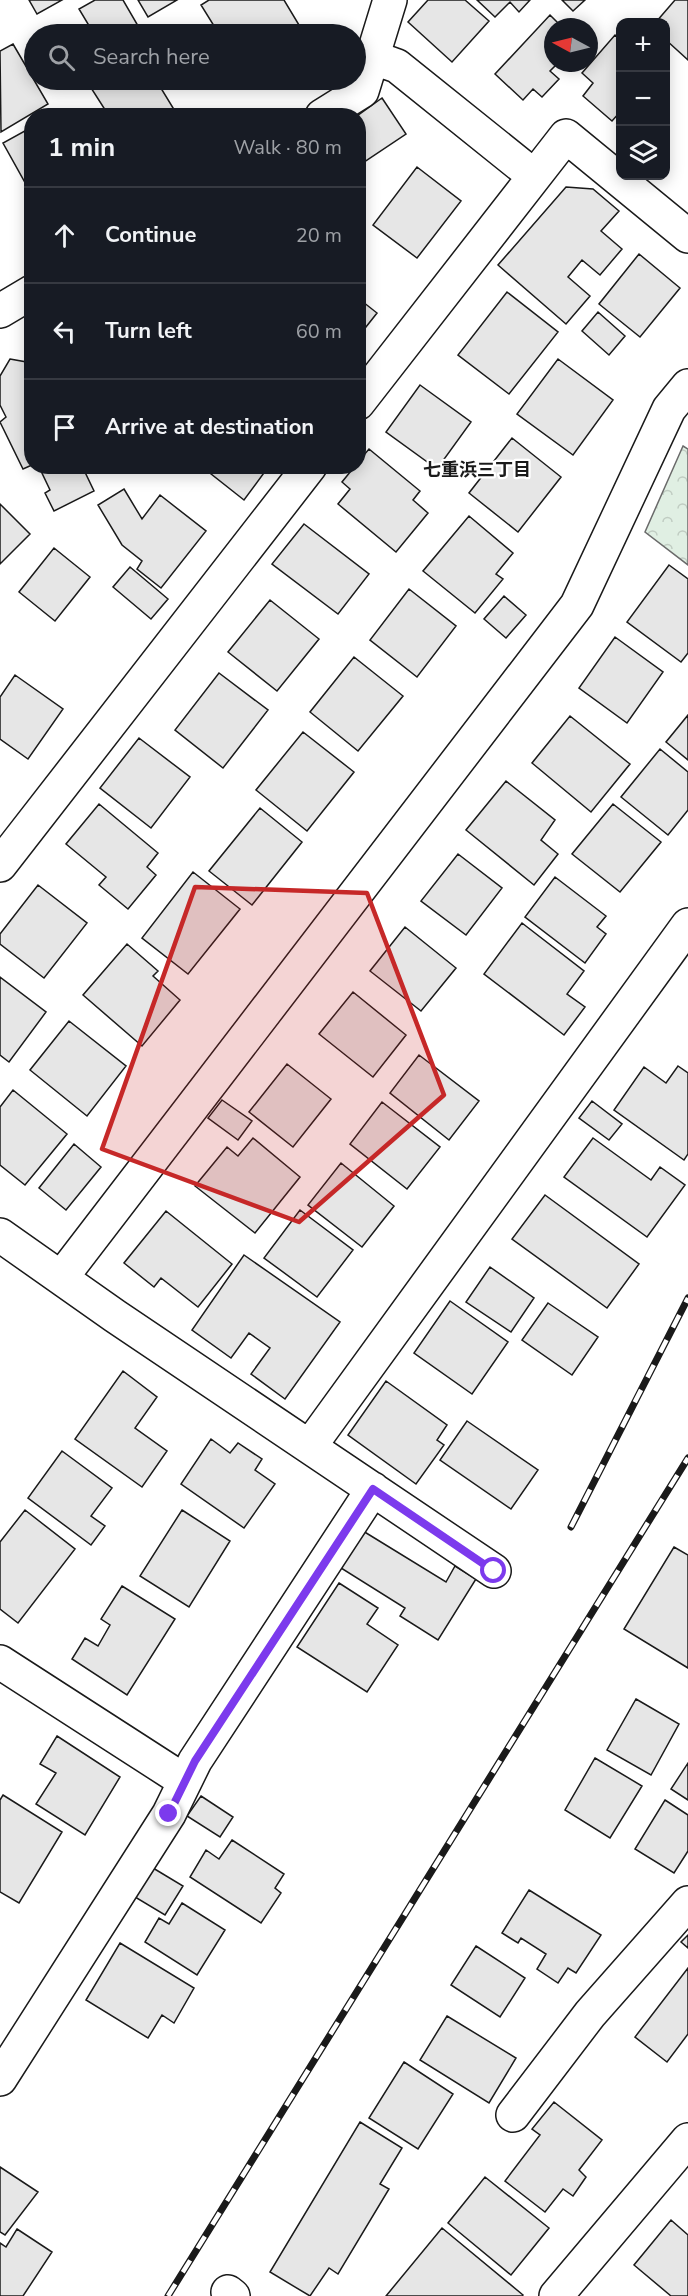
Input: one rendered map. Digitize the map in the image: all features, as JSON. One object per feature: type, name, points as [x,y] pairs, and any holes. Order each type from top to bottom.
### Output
[{"type":"street","points":[[366,77],[390,0]]},
{"type":"street","points":[[372,57],[397,66],[534,176]]},
{"type":"street","points":[[335,108],[362,90]]},
{"type":"street","points":[[366,394],[566,136],[688,236]]},
{"type":"street","points":[[0,311],[24,297]]},
{"type":"street","points":[[61,1278],[577,605],[669,409],[688,386]]},
{"type":"street","points":[[0,865],[304,474]]},
{"type":"street","points":[[310,1446],[688,925]]},
{"type":"street","points":[[0,1235],[494,1571]]},
{"type":"street","points":[[0,2079],[169,1814],[183,1780],[373,1489]]},
{"type":"street","points":[[0,1662],[183,1780]]},
{"type":"street","points":[[513,2115],[590,2014],[688,1903]]},
{"type":"street","points":[[556,2296],[688,2140]]},
{"type":"highlighted area","points":[[195,887],[367,893],[444,1095],[299,1222],[102,1149]]},
{"type":"green space","points":[[683,446],[688,449],[688,565],[645,532]]},
{"type":"building","points":[[29,0],[62,0],[37,14]]},
{"type":"building","points":[[95,0],[123,0],[137,24],[88,24],[79,9]]},
{"type":"building","points":[[138,0],[177,0],[148,17]]},
{"type":"building","points":[[209,0],[284,0],[298,24],[213,24],[201,5]]},
{"type":"building","points":[[428,0],[465,0],[489,21],[452,62],[408,22]]},
{"type":"building","points":[[477,0],[530,0],[519,12],[510,2],[495,17]]},
{"type":"building","points":[[562,0],[585,0],[573,11]]},
{"type":"building","points":[[675,0],[688,0],[688,60],[670,44],[670,18],[659,18]]},
{"type":"building","points":[[544,21],[544,72],[551,72],[559,79],[542,97],[533,89],[523,100],[495,74]]},
{"type":"building","points":[[615,35],[616,116],[612,121],[583,96],[593,83],[582,73],[598,72],[598,55]]},
{"type":"building","points":[[13,44],[24,63],[24,90],[40,90],[48,104],[41,108],[24,108],[24,118],[1,132],[0,51]]},
{"type":"building","points":[[92,90],[162,90],[173,108],[104,108]]},
{"type":"building","points":[[382,98],[406,134],[366,161],[366,110]]},
{"type":"building","points":[[24,131],[24,181],[3,143]]},
{"type":"building","points":[[417,167],[461,201],[417,258],[373,225]]},
{"type":"building","points":[[566,187],[593,189],[619,211],[601,231],[622,249],[600,275],[582,260],[568,277],[590,296],[566,324],[498,265]]},
{"type":"building","points":[[639,254],[680,288],[640,337],[599,304]]},
{"type":"building","points":[[507,292],[558,332],[509,394],[458,355]]},
{"type":"building","points":[[366,304],[377,313],[366,327]]},
{"type":"building","points":[[598,312],[625,336],[609,355],[582,331]]},
{"type":"building","points":[[10,359],[24,362],[23,469],[0,422],[6,417],[0,405],[0,376]]},
{"type":"building","points":[[558,359],[613,400],[573,455],[517,414]]},
{"type":"building","points":[[420,385],[471,422],[437,469],[386,432]]},
{"type":"building","points":[[512,438],[561,477],[518,532],[469,493]]},
{"type":"building","points":[[369,449],[420,491],[413,500],[428,513],[396,552],[338,504],[350,489],[342,482],[348,474],[366,474],[366,453]]},
{"type":"building","points":[[42,474],[86,474],[94,491],[54,511],[45,493],[50,490]]},
{"type":"building","points":[[211,474],[263,474],[244,500]]},
{"type":"building","points":[[124,489],[142,519],[160,495],[206,531],[161,588],[137,569],[142,561],[122,545],[98,505]]},
{"type":"building","points":[[0,504],[30,534],[0,564]]},
{"type":"building","points":[[469,516],[513,553],[496,574],[503,579],[475,613],[423,571]]},
{"type":"building","points":[[304,524],[369,574],[338,614],[272,564]]},
{"type":"building","points":[[54,548],[90,577],[55,621],[19,592]]},
{"type":"building","points":[[669,565],[688,579],[688,653],[681,662],[627,622]]},
{"type":"building","points":[[130,567],[168,599],[151,619],[113,587]]},
{"type":"building","points":[[409,589],[456,626],[417,677],[370,640]]},
{"type":"building","points":[[504,596],[526,615],[506,638],[484,619]]},
{"type":"building","points":[[270,600],[319,639],[277,691],[228,652]]},
{"type":"building","points":[[615,637],[663,672],[627,723],[579,688]]},
{"type":"building","points":[[354,657],[403,696],[358,751],[310,712]]},
{"type":"building","points":[[219,673],[268,710],[223,768],[175,730]]},
{"type":"building","points":[[15,675],[63,709],[28,759],[0,739],[0,697]]},
{"type":"building","points":[[688,715],[688,760],[666,742]]},
{"type":"building","points":[[570,716],[630,764],[591,812],[532,763]]},
{"type":"building","points":[[303,732],[354,772],[307,831],[256,790]]},
{"type":"building","points":[[139,738],[190,777],[151,828],[100,788]]},
{"type":"building","points":[[660,749],[688,772],[688,810],[668,835],[621,797]]},
{"type":"building","points":[[506,781],[555,820],[541,840],[558,854],[534,885],[466,830]]},
{"type":"building","points":[[99,804],[158,853],[147,867],[156,875],[128,909],[99,885],[106,877],[66,844]]},
{"type":"building","points":[[613,804],[661,842],[620,892],[572,854]]},
{"type":"building","points":[[260,808],[302,842],[252,905],[209,871]]},
{"type":"building","points":[[458,854],[502,888],[466,935],[421,901]]},
{"type":"building","points":[[193,872],[240,909],[188,974],[142,938]]},
{"type":"building","points":[[555,877],[606,916],[597,927],[606,934],[585,963],[525,917]]},
{"type":"building","points":[[38,885],[87,923],[44,978],[0,944],[0,934]]},
{"type":"building","points":[[522,923],[584,971],[567,994],[585,1007],[564,1035],[484,974]]},
{"type":"building","points":[[405,927],[456,968],[421,1011],[370,971]]},
{"type":"building","points":[[127,944],[158,971],[153,976],[180,1000],[142,1046],[83,995]]},
{"type":"building","points":[[0,977],[46,1012],[9,1062],[0,1055]]},
{"type":"building","points":[[353,992],[406,1035],[373,1077],[319,1034]]},
{"type":"building","points":[[69,1021],[126,1066],[87,1116],[30,1070]]},
{"type":"building","points":[[419,1055],[479,1101],[449,1140],[390,1093]]},
{"type":"building","points":[[287,1064],[331,1099],[293,1147],[249,1112]]},
{"type":"building","points":[[678,1066],[688,1073],[688,1154],[684,1160],[614,1110],[644,1067],[666,1083]]},
{"type":"building","points":[[13,1090],[67,1134],[25,1185],[0,1165],[0,1107]]},
{"type":"building","points":[[222,1100],[252,1121],[238,1140],[208,1118]]},
{"type":"building","points":[[592,1101],[622,1124],[609,1140],[579,1118]]},
{"type":"building","points":[[382,1102],[440,1147],[407,1189],[350,1144]]},
{"type":"building","points":[[253,1138],[300,1177],[255,1233],[195,1186],[227,1147],[238,1156]]},
{"type":"building","points":[[593,1138],[651,1180],[660,1167],[685,1185],[647,1237],[564,1177]]},
{"type":"building","points":[[74,1144],[101,1167],[66,1210],[39,1188]]},
{"type":"building","points":[[341,1163],[394,1206],[362,1247],[308,1205]]},
{"type":"building","points":[[545,1195],[639,1264],[607,1308],[512,1239]]},
{"type":"building","points":[[300,1210],[353,1250],[317,1297],[264,1258]]},
{"type":"building","points":[[166,1211],[232,1264],[198,1307],[161,1278],[154,1287],[124,1263]]},
{"type":"building","points":[[244,1255],[340,1322],[285,1399],[251,1374],[270,1348],[249,1333],[231,1358],[192,1330]]},
{"type":"building","points":[[490,1267],[534,1298],[511,1332],[466,1302]]},
{"type":"building","points":[[450,1301],[508,1342],[472,1394],[414,1353]]},
{"type":"building","points":[[548,1303],[598,1337],[572,1375],[522,1340]]},
{"type":"building","points":[[123,1371],[157,1397],[135,1428],[167,1451],[142,1487],[75,1439]]},
{"type":"building","points":[[386,1381],[447,1425],[437,1440],[444,1445],[416,1484],[348,1435]]},
{"type":"building","points":[[467,1421],[538,1470],[511,1509],[440,1460]]},
{"type":"building","points":[[211,1439],[230,1453],[238,1443],[262,1459],[255,1470],[275,1484],[244,1528],[181,1484]]},
{"type":"building","points":[[62,1451],[112,1488],[91,1516],[105,1526],[91,1545],[28,1498]]},
{"type":"building","points":[[25,1510],[75,1549],[18,1623],[0,1609],[0,1542]]},
{"type":"building","points":[[182,1510],[230,1541],[189,1607],[140,1576]]},
{"type":"building","points":[[363,1531],[446,1582],[455,1566],[476,1579],[438,1640],[400,1616],[405,1608],[341,1568]]},
{"type":"building","points":[[674,1547],[688,1555],[688,1668],[624,1629]]},
{"type":"building","points":[[339,1583],[378,1608],[367,1624],[398,1645],[367,1692],[297,1647]]},
{"type":"building","points":[[122,1586],[175,1619],[127,1695],[72,1659],[85,1638],[98,1646],[110,1625],[101,1619]]},
{"type":"building","points":[[636,1699],[679,1724],[651,1775],[607,1750]]},
{"type":"building","points":[[57,1736],[120,1777],[85,1835],[36,1804],[56,1773],[40,1764]]},
{"type":"building","points":[[595,1758],[642,1786],[610,1838],[565,1810]]},
{"type":"building","points":[[688,1763],[688,1800],[671,1789]]},
{"type":"building","points":[[3,1795],[62,1832],[19,1903],[0,1892],[0,1800]]},
{"type":"building","points":[[201,1796],[233,1817],[220,1837],[187,1816]]},
{"type":"building","points":[[665,1800],[688,1815],[688,1851],[674,1873],[635,1849]]},
{"type":"building","points":[[232,1840],[284,1874],[275,1888],[281,1893],[261,1923],[190,1877],[206,1850],[219,1859]]},
{"type":"building","points":[[153,1868],[183,1886],[165,1915],[135,1897]]},
{"type":"building","points":[[529,1890],[601,1935],[576,1973],[568,1968],[558,1983],[537,1969],[546,1954],[521,1938],[518,1943],[502,1933]]},
{"type":"building","points":[[182,1903],[225,1930],[197,1975],[145,1942],[159,1918],[169,1924]]},
{"type":"building","points":[[688,1935],[688,1948],[681,1942]]},
{"type":"building","points":[[120,1943],[194,1988],[174,2023],[162,2015],[148,2038],[86,2000]]},
{"type":"building","points":[[476,1946],[525,1978],[500,2017],[451,1985]]},
{"type":"building","points":[[688,1968],[688,2034],[667,2062],[635,2037]]},
{"type":"building","points":[[447,2016],[516,2058],[489,2103],[420,2060]]},
{"type":"building","points":[[404,2062],[453,2094],[418,2149],[369,2118]]},
{"type":"building","points":[[554,2102],[602,2140],[579,2170],[586,2177],[573,2196],[563,2189],[545,2212],[505,2181],[540,2135],[532,2129]]},
{"type":"building","points":[[360,2122],[402,2148],[380,2184],[389,2189],[338,2274],[329,2268],[310,2296],[270,2272]]},
{"type":"building","points":[[0,2167],[38,2192],[5,2235],[0,2232]]},
{"type":"building","points":[[485,2177],[549,2228],[511,2275],[448,2223]]},
{"type":"building","points":[[671,2220],[688,2235],[688,2296],[671,2296],[634,2265]]},
{"type":"building","points":[[442,2228],[523,2295],[386,2296]]},
{"type":"building","points":[[17,2229],[52,2252],[23,2296],[0,2296],[0,2243],[6,2247]]},
{"type":"railway","points":[[571,1527],[688,1298]]},
{"type":"railway","points":[[168,2296],[688,1458]]},
{"type":"district","name":"七重浜三丁目","points":[[477,470]]},
{"type":"route","points":[[169,1814],[183,1780],[373,1489],[494,1571]]}]
